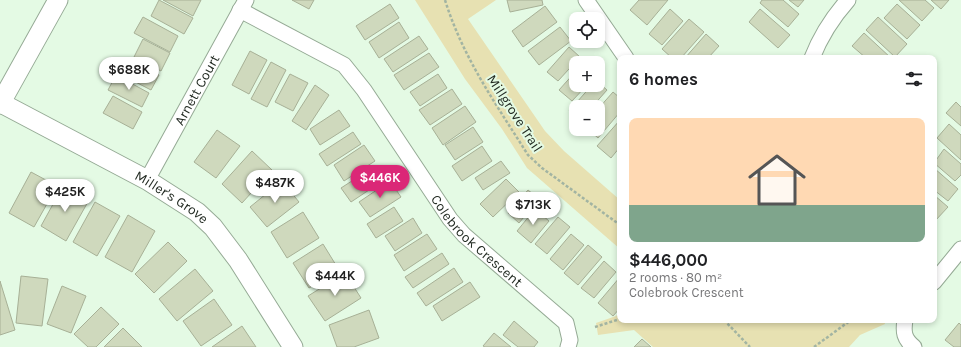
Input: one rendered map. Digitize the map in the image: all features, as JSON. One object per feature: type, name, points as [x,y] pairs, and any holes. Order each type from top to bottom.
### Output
[{"type":"street","points":[[0,103],[58,0]]},
{"type":"street","points":[[586,0],[624,55]]},
{"type":"street","points":[[813,55],[831,20],[848,0]]},
{"type":"street","name":"Arnett Court","points":[[147,180],[243,5]]},
{"type":"street","name":"Colebrook Crescent","points":[[243,5],[344,65],[364,90],[450,219],[464,235],[566,323],[570,340],[568,347]]},
{"type":"street","name":"Miller's Grove","points":[[0,103],[147,180],[197,212],[213,227],[238,260],[293,347]]},
{"type":"street","points":[[937,278],[961,250]]},
{"type":"street","points":[[904,323],[903,330],[907,341],[914,347]]},
{"type":"path","name":"Millgrove Trail","points":[[445,0],[452,22],[467,57],[528,155],[542,168],[617,223]]},
{"type":"path","points":[[594,327],[617,320]]},
{"type":"path","points":[[727,323],[750,347]]},
{"type":"path","points":[[814,347],[847,323]]},
{"type":"shaded area","points":[[415,0],[496,0],[468,19],[545,131],[564,151],[617,197],[617,246],[527,168],[502,129],[465,79]]},
{"type":"shaded area","points":[[617,315],[617,323],[885,324],[860,335],[849,347],[653,347],[634,330],[598,335],[596,323]]},
{"type":"building","points":[[159,0],[193,18],[184,34],[151,16]]},
{"type":"building","points":[[163,0],[201,0],[193,16]]},
{"type":"building","points":[[292,0],[314,0],[309,9]]},
{"type":"building","points":[[507,0],[542,0],[543,5],[510,12]]},
{"type":"building","points":[[639,0],[668,0],[647,25],[630,10]]},
{"type":"building","points":[[762,0],[783,0],[799,14],[788,27],[760,3]]},
{"type":"building","points":[[789,0],[804,0],[798,7]]},
{"type":"building","points":[[899,0],[925,0],[934,8],[922,21]]},
{"type":"building","points":[[931,0],[949,0],[941,9]]},
{"type":"building","points":[[390,4],[399,18],[365,40],[356,26]]},
{"type":"building","points":[[897,4],[920,25],[907,39],[884,18]]},
{"type":"building","points":[[545,6],[557,22],[523,47],[512,31]]},
{"type":"building","points":[[670,9],[683,21],[662,45],[649,34]]},
{"type":"building","points":[[760,9],[790,35],[778,48],[749,22]]},
{"type":"building","points":[[143,17],[178,36],[170,52],[134,33]]},
{"type":"building","points":[[878,17],[907,44],[897,55],[893,55],[866,30]]},
{"type":"building","points":[[689,19],[704,32],[684,55],[669,55],[662,49]]},
{"type":"building","points":[[399,22],[409,38],[379,58],[369,42]]},
{"type":"building","points":[[560,27],[569,38],[569,42],[539,65],[528,51]]},
{"type":"building","points":[[864,33],[888,55],[862,55],[852,46]]},
{"type":"building","points":[[706,34],[719,46],[711,55],[688,55]]},
{"type":"building","points":[[419,36],[428,49],[393,72],[384,59]]},
{"type":"building","points":[[143,39],[170,53],[161,71],[134,57]]},
{"type":"building","points":[[569,47],[579,56],[569,56],[569,69],[558,81],[547,72]]},
{"type":"building","points":[[250,51],[267,60],[249,94],[232,85]]},
{"type":"building","points":[[429,53],[439,67],[404,90],[394,75]]},
{"type":"building","points":[[131,59],[159,75],[151,90],[122,75]]},
{"type":"building","points":[[271,62],[286,70],[267,107],[251,99]]},
{"type":"building","points":[[290,74],[308,83],[293,111],[275,102]]},
{"type":"building","points":[[438,74],[447,88],[420,106],[410,92]]},
{"type":"building","points":[[116,75],[149,93],[142,107],[108,90]]},
{"type":"building","points":[[569,79],[569,92],[580,92],[573,100],[571,100],[559,90]]},
{"type":"building","points":[[315,85],[329,95],[306,130],[292,121]]},
{"type":"building","points":[[605,88],[607,90],[598,100],[579,100],[586,92],[605,92]]},
{"type":"building","points":[[452,89],[462,104],[430,125],[419,110]]},
{"type":"building","points":[[613,92],[617,95],[617,116],[605,130],[605,101]]},
{"type":"building","points":[[113,96],[142,112],[133,129],[103,113]]},
{"type":"building","points":[[956,102],[961,107],[961,126],[946,113]]},
{"type":"building","points":[[465,106],[476,122],[443,145],[432,128]]},
{"type":"building","points":[[339,110],[350,126],[320,145],[310,129]]},
{"type":"building","points":[[617,123],[617,151],[611,158],[597,146]]},
{"type":"building","points":[[949,124],[961,135],[961,160],[937,138]]},
{"type":"building","points":[[473,127],[483,142],[455,160],[445,145]]},
{"type":"building","points":[[217,130],[240,146],[216,178],[194,162]]},
{"type":"building","points":[[353,132],[361,144],[327,166],[319,154]]},
{"type":"building","points":[[364,145],[375,161],[344,181],[334,165]]},
{"type":"building","points":[[482,146],[492,161],[462,181],[452,166]]},
{"type":"building","points":[[944,149],[961,164],[961,175],[955,181],[937,166],[937,159]]},
{"type":"building","points":[[252,151],[272,170],[242,203],[222,184]]},
{"type":"building","points":[[501,161],[510,173],[483,190],[475,178]]},
{"type":"building","points":[[375,166],[384,180],[351,202],[341,188]]},
{"type":"building","points":[[937,171],[958,189],[948,201],[937,192]]},
{"type":"building","points":[[31,172],[57,186],[34,227],[9,213]]},
{"type":"building","points":[[506,179],[519,192],[493,217],[480,204]]},
{"type":"building","points":[[282,181],[299,202],[267,227],[250,207]]},
{"type":"building","points":[[390,181],[401,197],[370,217],[359,202]]},
{"type":"building","points":[[63,186],[89,200],[66,241],[41,226]]},
{"type":"building","points":[[528,190],[539,199],[519,223],[508,213]]},
{"type":"building","points":[[937,198],[948,207],[937,219]]},
{"type":"building","points":[[95,202],[120,216],[97,256],[73,242]]},
{"type":"building","points":[[394,207],[403,221],[376,238],[367,224]]},
{"type":"building","points":[[535,209],[549,221],[531,243],[517,231]]},
{"type":"building","points":[[303,212],[319,238],[287,258],[271,232]]},
{"type":"building","points":[[128,215],[155,231],[132,272],[105,257]]},
{"type":"building","points":[[558,217],[570,227],[547,254],[535,244]]},
{"type":"building","points":[[413,218],[422,233],[395,251],[385,236]]},
{"type":"building","points":[[427,234],[437,249],[404,271],[394,255]]},
{"type":"building","points":[[571,234],[584,245],[563,270],[550,259]]},
{"type":"building","points":[[168,242],[187,261],[154,293],[135,274]]},
{"type":"building","points":[[323,244],[339,270],[309,288],[293,263]]},
{"type":"building","points":[[588,245],[602,257],[578,285],[564,273]]},
{"type":"building","points":[[442,253],[449,264],[413,288],[405,277]]},
{"type":"building","points":[[604,261],[616,272],[594,298],[581,288]]},
{"type":"building","points":[[454,268],[463,282],[426,306],[417,293]]},
{"type":"building","points":[[195,269],[213,291],[177,321],[159,299]]},
{"type":"building","points":[[345,273],[361,298],[325,321],[308,296]]},
{"type":"building","points":[[21,276],[48,279],[42,326],[16,323]]},
{"type":"building","points":[[0,281],[15,330],[0,335]]},
{"type":"building","points":[[617,281],[617,311],[613,316],[598,303]]},
{"type":"building","points":[[470,282],[480,297],[442,321],[433,306]]},
{"type":"building","points":[[62,286],[86,296],[71,333],[47,324]]},
{"type":"building","points":[[214,299],[232,325],[201,346],[183,321]]},
{"type":"building","points":[[101,307],[119,324],[96,347],[88,347],[74,334]]},
{"type":"building","points":[[369,310],[379,338],[354,347],[337,347],[329,325]]},
{"type":"building","points":[[514,321],[538,342],[534,347],[518,347],[503,335]]},
{"type":"building","points":[[959,323],[961,325],[961,347],[954,347],[945,340]]},
{"type":"building","points":[[242,326],[256,347],[212,347]]},
{"type":"building","points":[[123,328],[142,347],[104,347]]},
{"type":"building","points":[[494,333],[511,347],[483,346]]},
{"type":"building","points":[[642,339],[651,347],[634,347]]}]
